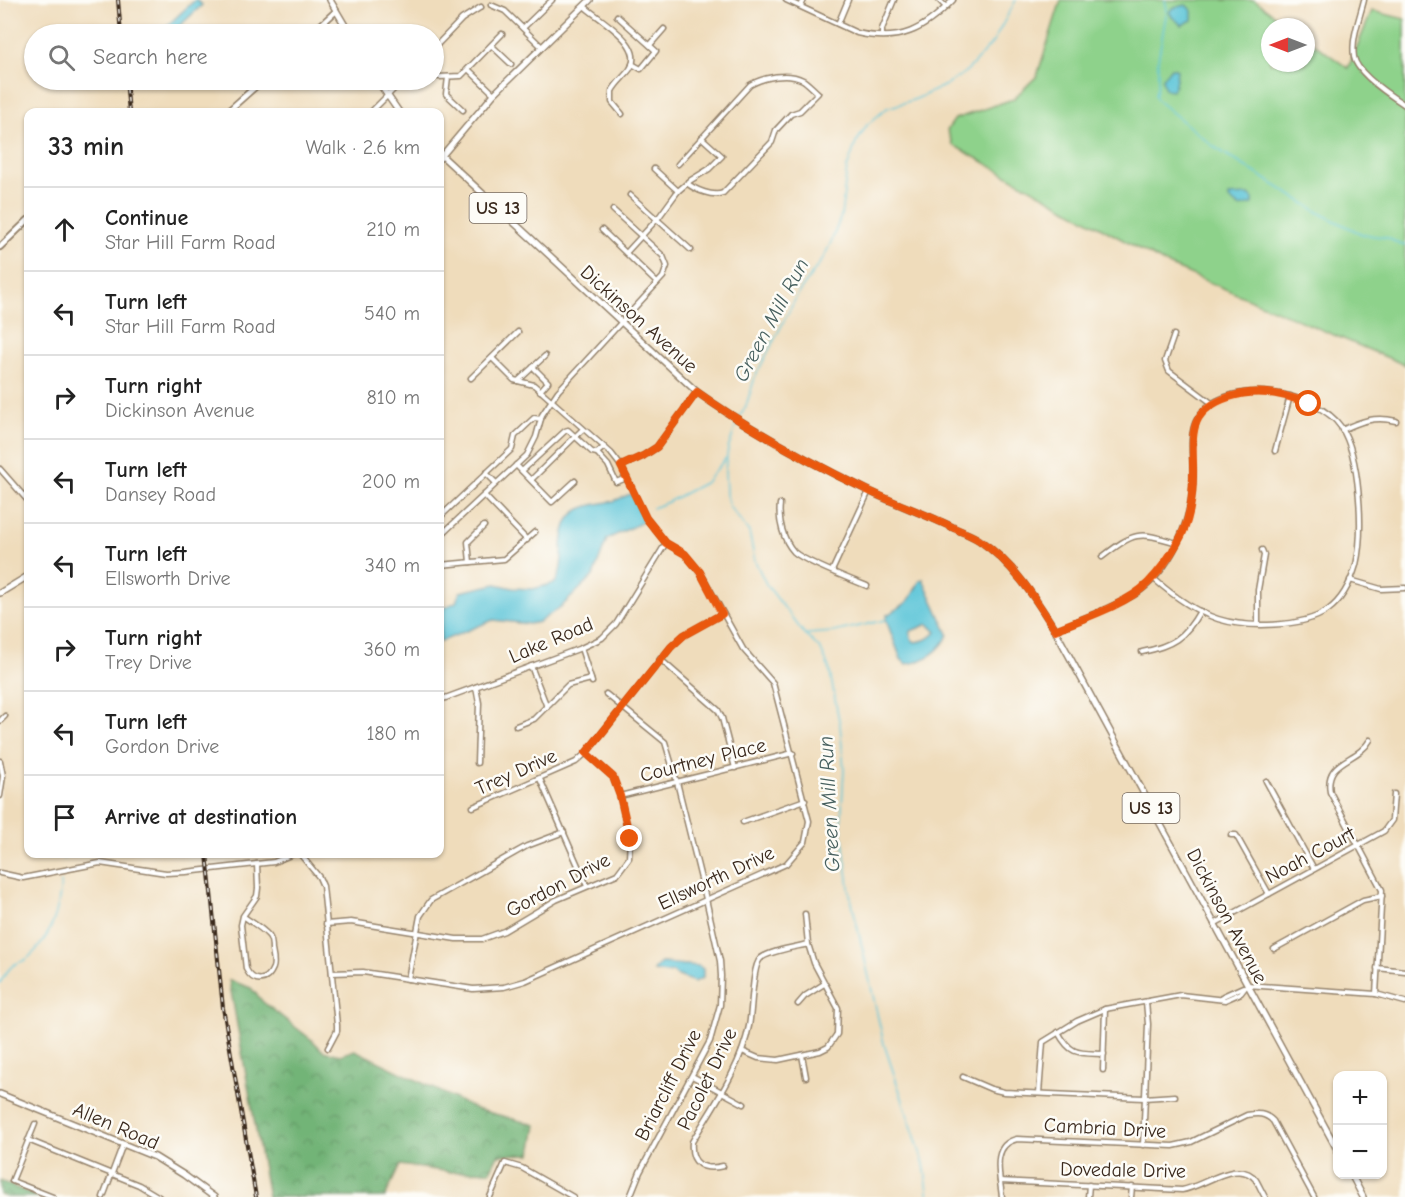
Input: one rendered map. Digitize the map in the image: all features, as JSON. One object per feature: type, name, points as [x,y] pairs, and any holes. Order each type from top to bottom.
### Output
[{"type":"main road","points":[[330,0],[344,24]]},
{"type":"main road","points":[[444,151],[494,94],[590,0]]},
{"type":"main road","points":[[383,90],[396,108]]},
{"type":"main road","name":"Dickinson Avenue","points":[[444,160],[697,392],[740,422],[784,448],[868,491],[931,516],[979,540],[1008,564],[1030,589],[1055,630],[1214,924],[1245,986],[1333,1141]]},
{"type":"main road","points":[[0,593],[24,578]]},
{"type":"main road","name":"Allen Road","points":[[0,1094],[155,1157],[214,1197]]},
{"type":"main road","points":[[1354,1179],[1363,1197]]},
{"type":"street","points":[[522,28],[552,0]]},
{"type":"street","points":[[786,0],[868,36],[911,32],[927,24],[953,0]]},
{"type":"street","points":[[801,6],[804,0]]},
{"type":"street","points":[[838,24],[848,0]]},
{"type":"street","points":[[882,35],[882,29],[894,0]]},
{"type":"street","points":[[939,0],[946,7]]},
{"type":"street","points":[[1364,0],[1355,40],[1354,59],[1383,91],[1405,105]]},
{"type":"street","points":[[491,5],[505,11],[542,47]]},
{"type":"street","points":[[584,6],[625,38],[633,56],[631,68],[612,91],[612,102],[622,114]]},
{"type":"street","points":[[444,38],[462,19],[481,7]]},
{"type":"street","points":[[322,24],[336,11]]},
{"type":"street","points":[[617,16],[656,51],[641,69],[632,64]]},
{"type":"street","points":[[650,45],[664,29]]},
{"type":"street","points":[[625,38],[632,30]]},
{"type":"street","points":[[444,77],[461,76],[502,34]]},
{"type":"street","points":[[491,45],[511,64]]},
{"type":"street","points":[[468,69],[494,94]]},
{"type":"street","points":[[678,165],[755,82],[779,76],[802,79],[818,93],[800,111],[791,114],[776,130],[772,142],[723,193],[718,195],[692,187],[687,183]]},
{"type":"street","points":[[448,77],[446,94],[463,110]]},
{"type":"street","points":[[232,108],[252,90]]},
{"type":"street","points":[[375,108],[393,90]]},
{"type":"street","points":[[626,253],[678,191],[709,169],[722,156],[702,138]]},
{"type":"street","points":[[654,169],[678,191]]},
{"type":"street","points":[[630,195],[691,250]]},
{"type":"street","points":[[444,532],[527,454],[551,400],[663,277],[667,266],[663,256],[613,210]]},
{"type":"street","points":[[0,247],[24,224]]},
{"type":"street","points":[[602,230],[657,283]]},
{"type":"street","points":[[471,378],[518,332]]},
{"type":"street","points":[[1174,335],[1166,361],[1169,370],[1213,404]]},
{"type":"street","points":[[518,381],[545,356]]},
{"type":"street","name":"Ellsworth Drive","points":[[332,973],[363,972],[473,989],[504,987],[525,981],[786,864],[805,842],[809,821],[805,800],[773,683],[743,650],[700,572],[685,554],[666,543],[646,518],[621,466],[604,447],[534,385],[509,376],[492,358]]},
{"type":"street","points":[[533,367],[548,382],[540,391]]},
{"type":"street","points":[[621,466],[657,447],[697,392]]},
{"type":"street","points":[[1055,630],[1135,594],[1153,578],[1177,543],[1185,525],[1192,490],[1193,433],[1202,412],[1213,404],[1237,394],[1253,392],[1290,396],[1326,411],[1342,430],[1350,449],[1359,500],[1357,557],[1343,594],[1326,612],[1298,621],[1274,625],[1219,619],[1200,611],[1164,588],[1153,578]]},
{"type":"street","points":[[1275,451],[1290,396]]},
{"type":"street","points":[[444,513],[512,449],[514,436],[534,418],[541,419]]},
{"type":"street","points":[[1342,430],[1361,420],[1375,418],[1396,421]]},
{"type":"street","points":[[531,480],[583,429]]},
{"type":"street","points":[[522,471],[568,430],[592,452],[597,453],[608,465],[616,482],[627,478]]},
{"type":"street","points":[[597,453],[604,447]]},
{"type":"street","points":[[516,464],[552,502],[575,481]]},
{"type":"street","points":[[0,469],[24,496]]},
{"type":"street","points":[[486,473],[496,483]]},
{"type":"street","points":[[832,571],[868,491]]},
{"type":"street","points":[[484,495],[527,540]]},
{"type":"street","points":[[780,504],[780,522],[785,539],[795,553],[867,586]]},
{"type":"street","points":[[470,562],[468,542],[484,526]]},
{"type":"street","points":[[444,565],[507,558],[535,532]]},
{"type":"street","points":[[1102,557],[1126,539],[1137,536],[1148,535],[1177,543]]},
{"type":"street","name":"Lake Road","points":[[444,699],[581,648],[602,638],[616,624],[666,543]]},
{"type":"street","points":[[1258,624],[1258,590],[1264,555],[1262,550]]},
{"type":"street","points":[[1350,580],[1381,589],[1405,588]]},
{"type":"street","points":[[1142,652],[1165,647],[1178,640],[1192,626],[1200,611]]},
{"type":"street","name":"Trey Drive","points":[[473,807],[576,762],[586,753],[660,659],[684,635],[722,614]]},
{"type":"street","points":[[516,726],[534,719],[568,685],[592,681],[581,648]]},
{"type":"street","points":[[660,659],[718,710],[735,768]]},
{"type":"street","points":[[531,666],[547,707]]},
{"type":"street","points":[[476,687],[479,703],[477,763]]},
{"type":"street","name":"Briarcliff Drive","points":[[606,694],[665,742],[706,899],[720,961],[722,989],[717,1019],[710,1041],[658,1137],[630,1197]]},
{"type":"street","points":[[0,721],[5,716]]},
{"type":"street","points":[[1370,740],[1366,747],[1337,766],[1329,781],[1330,792],[1380,884],[1382,896],[1376,994]]},
{"type":"street","name":"Gordon Drive","points":[[326,924],[351,922],[464,939],[493,936],[537,910],[617,874],[629,858],[630,839],[620,796],[613,777],[586,753]]},
{"type":"street","name":"Courtney Place","points":[[620,796],[793,753]]},
{"type":"street","points":[[0,761],[3,776],[0,796]]},
{"type":"street","points":[[540,779],[587,886]]},
{"type":"street","points":[[1266,781],[1314,869]]},
{"type":"street","name":"Noah Court","points":[[1214,924],[1384,831],[1394,814],[1394,794]]},
{"type":"street","points":[[743,822],[805,800]]},
{"type":"street","points":[[408,979],[415,933],[424,908],[440,894],[527,846],[564,832]]},
{"type":"street","points":[[1232,835],[1236,835],[1269,894]]},
{"type":"street","points":[[0,873],[23,878],[100,863],[166,873],[274,862],[284,858]]},
{"type":"street","points":[[303,858],[319,877],[323,886],[337,1025],[328,1048]]},
{"type":"street","points":[[243,915],[271,940],[272,969],[266,979],[257,981],[249,975],[246,969],[241,925],[243,915],[256,896],[257,864]]},
{"type":"street","points":[[1274,949],[1363,900],[1382,896]]},
{"type":"street","points":[[742,1051],[768,1060],[802,1055],[828,1047],[837,1034],[838,1008],[814,963],[808,944],[805,915]]},
{"type":"street","name":"Pacolet Drive","points":[[723,1166],[706,1168],[698,1163],[691,1150],[692,1142],[742,1051],[751,1017],[754,969],[761,958],[768,954],[808,944]]},
{"type":"street","points":[[1377,968],[1405,971]]},
{"type":"street","points":[[798,1004],[805,996],[824,984]]},
{"type":"street","points":[[1039,1093],[1041,1046],[1045,1039],[1105,1009],[1181,995],[1221,999],[1245,986],[1376,994],[1405,1002]]},
{"type":"street","points":[[1143,1144],[1148,1024],[1146,1001]]},
{"type":"street","points":[[1103,1070],[1105,1009]]},
{"type":"street","points":[[1058,1032],[1073,1052],[1104,1054]]},
{"type":"street","points":[[802,1055],[807,1077]]},
{"type":"street","points":[[692,1076],[744,1104]]},
{"type":"street","points":[[963,1077],[998,1090],[1144,1098],[1175,1096]]},
{"type":"street","name":"Cambria Drive","points":[[1002,1197],[999,1153],[1002,1146],[1010,1140],[1181,1145],[1247,1115],[1262,1113],[1273,1121],[1314,1197]]},
{"type":"street","points":[[34,1124],[12,1181],[53,1197]]},
{"type":"street","points":[[28,1140],[140,1185],[159,1197]]},
{"type":"street","points":[[103,1197],[123,1144]]},
{"type":"street","points":[[490,1197],[505,1163],[522,1168],[573,1197]]},
{"type":"street","name":"Dovedale Drive","points":[[1000,1181],[1182,1190],[1233,1170],[1246,1172],[1252,1176],[1265,1197]]},
{"type":"street","points":[[1088,1197],[1089,1185]]},
{"type":"street","points":[[1131,1197],[1132,1187]]},
{"type":"green space","points":[[1061,0],[1254,0],[1279,18],[1261,18],[1261,72],[1315,72],[1315,44],[1348,68],[1372,11],[1405,19],[1405,365],[1166,264],[953,145],[947,130],[955,119],[1013,99],[1037,76]]},
{"type":"green space","points":[[229,980],[251,988],[263,1002],[323,1051],[340,1055],[355,1050],[476,1109],[536,1125],[531,1154],[498,1155],[490,1171],[451,1172],[400,1165],[385,1197],[268,1197]]},
{"type":"green space","points":[[0,1181],[38,1197],[0,1195]]},
{"type":"water","points":[[195,0],[202,5],[182,24],[169,24]]},
{"type":"water","points":[[1186,5],[1192,11],[1192,20],[1182,25],[1169,12],[1173,8]]},
{"type":"water","points":[[1171,68],[1177,70],[1172,90],[1165,89],[1162,79]]},
{"type":"water","points":[[1249,195],[1253,199],[1253,204],[1239,207],[1229,199],[1229,196]]},
{"type":"water","points":[[631,494],[643,520],[607,539],[593,576],[562,606],[539,622],[529,624],[493,620],[444,640],[444,608],[456,602],[460,592],[496,584],[533,589],[555,583],[562,561],[563,535],[569,518],[588,506]]},
{"type":"water","points":[[923,579],[948,634],[942,645],[931,655],[906,664],[901,659],[886,620],[887,615],[908,601],[920,580]],"holes":[[[928,624],[936,632],[930,638],[921,641],[915,642],[911,637],[911,631]]]},
{"type":"water","points":[[661,963],[699,966],[703,969],[703,978],[694,982],[673,972],[654,971]]},
{"type":"waterway","name":"Green Mill Run","points":[[739,418],[746,406],[755,377],[799,292],[824,257],[832,240],[841,216],[847,168],[856,143],[867,125],[887,108],[916,99],[948,84],[968,70],[993,42],[1016,0]]},
{"type":"waterway","points":[[1165,0],[1167,10],[1158,60],[1158,84],[1155,95],[1157,100],[1214,147],[1323,215],[1362,234],[1388,238],[1405,245]]},
{"type":"waterway","name":"Green Mill Run","points":[[737,423],[728,449],[725,470],[729,506],[749,532],[755,561],[766,584],[803,632],[821,650],[829,668],[840,725],[844,769],[841,825],[850,894],[884,1044],[924,1164],[929,1197]]},
{"type":"waterway","points":[[652,508],[706,482],[726,458]]},
{"type":"waterway","points":[[807,634],[834,632],[885,620]]},
{"type":"waterway","points":[[0,983],[15,964],[26,959],[43,942],[56,914],[61,882]]},
{"type":"railway","points":[[118,0],[120,24]]},
{"type":"railway","points":[[127,90],[129,108]]},
{"type":"railway","points":[[207,858],[223,1008],[256,1197]]},
{"type":"route","points":[[630,839],[613,777],[586,753],[671,647],[684,635],[722,614],[700,572],[685,554],[666,543],[646,518],[621,466],[657,447],[697,392],[740,422],[784,448],[868,491],[931,516],[979,540],[1008,564],[1030,589],[1055,630],[1135,594],[1163,565],[1179,540],[1185,525],[1194,475],[1193,433],[1202,412],[1225,398],[1253,392],[1287,395],[1309,404]]}]
